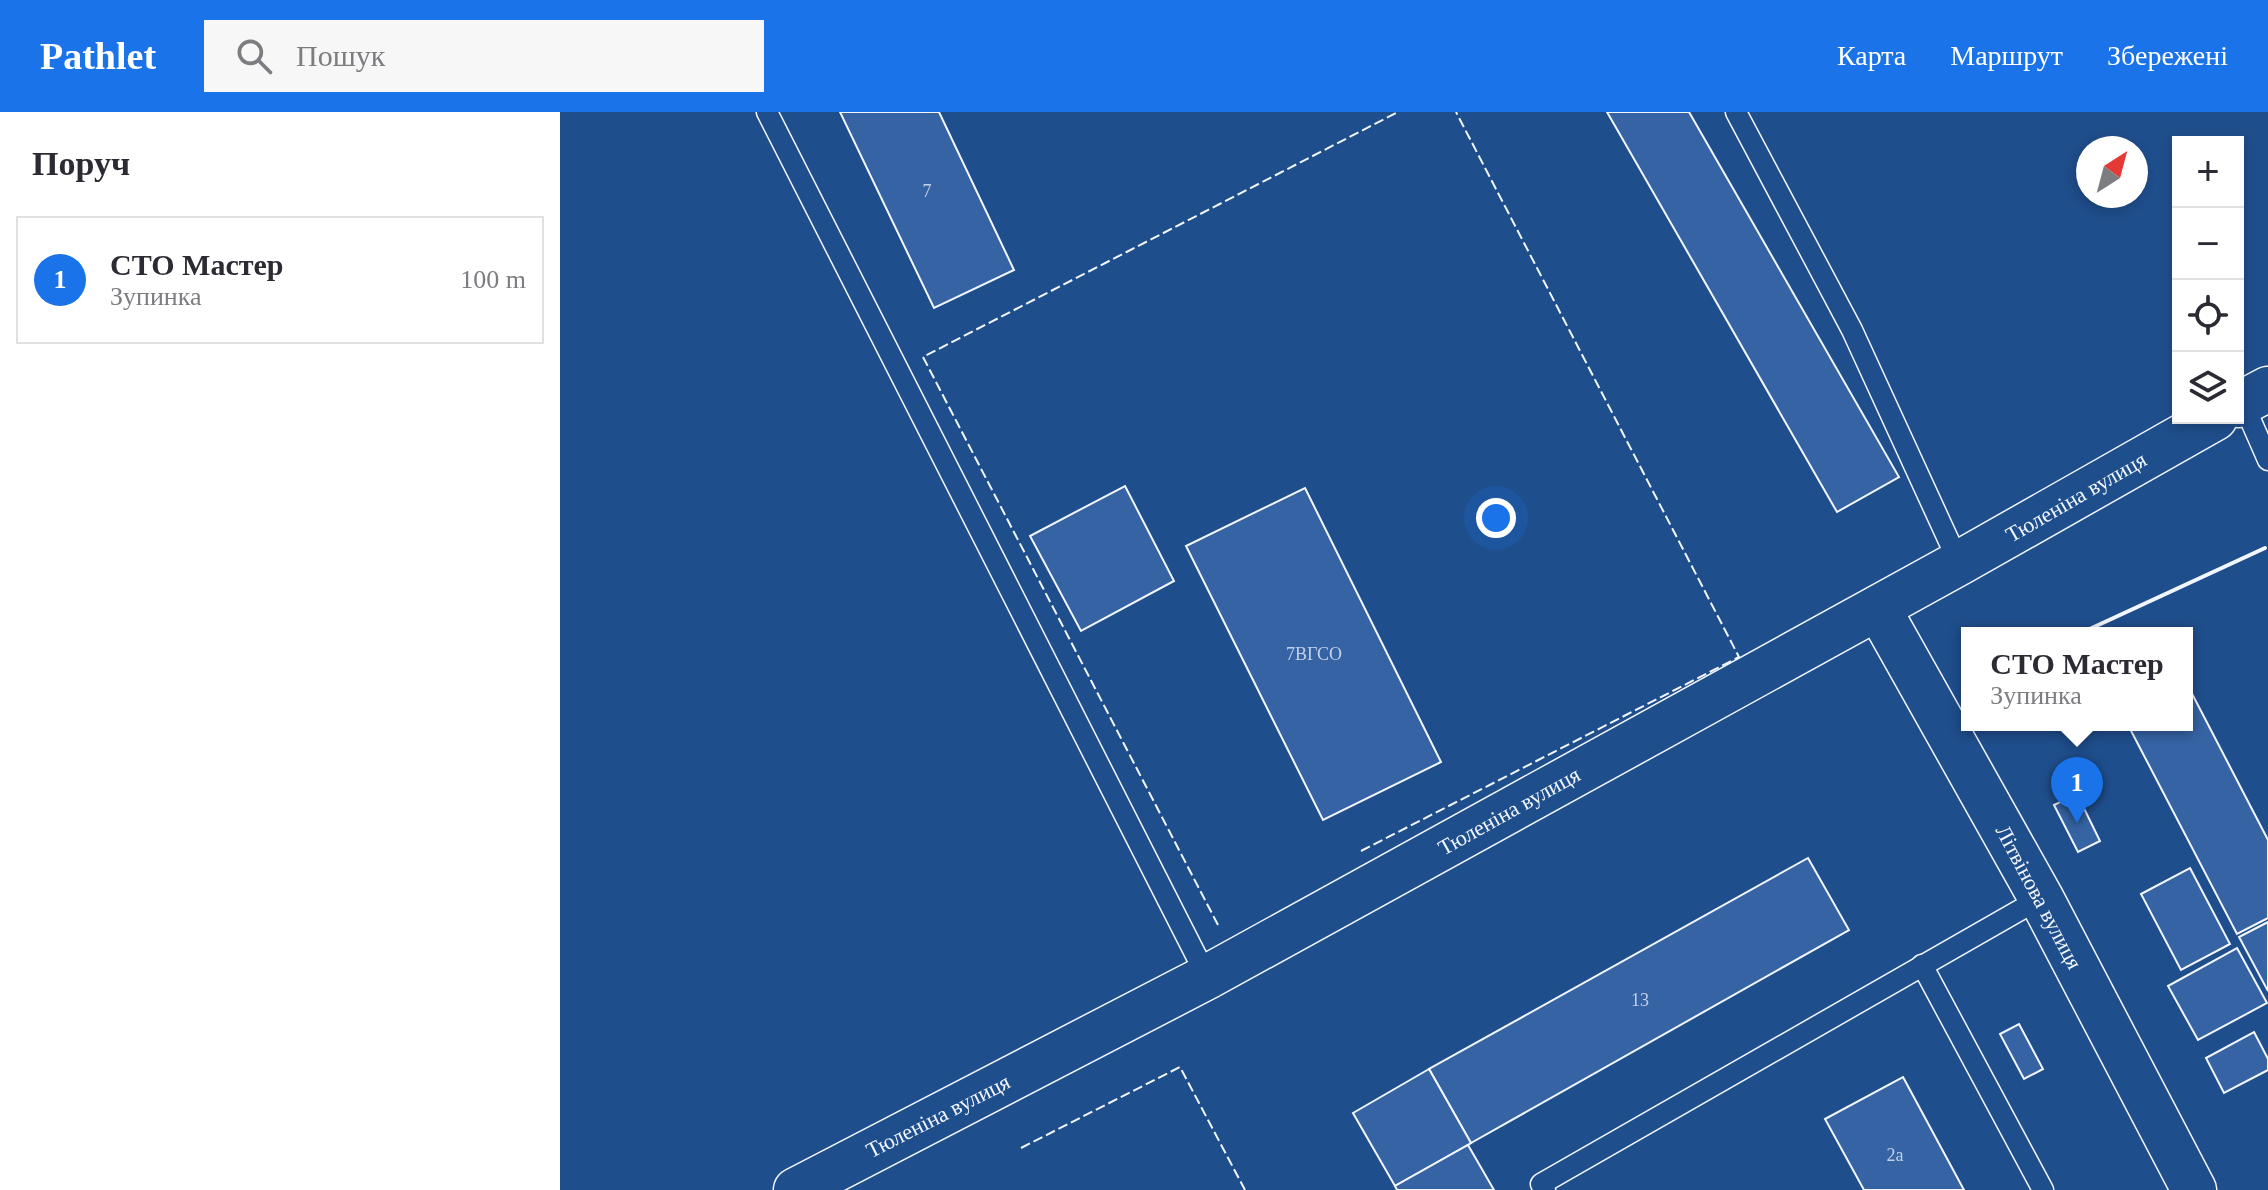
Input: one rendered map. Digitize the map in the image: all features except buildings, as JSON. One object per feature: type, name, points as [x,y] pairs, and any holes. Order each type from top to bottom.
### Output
[{"type":"street","name":"Тюленіна вулиця","points":[[796,1190],[1207,977],[2206,424]]},
{"type":"street","name":"Літвінова вулиця","points":[[1878,608],[2041,898],[2194,1190]]},
{"type":"lane","points":[[767,112],[1207,977]]},
{"type":"lane","points":[[1736,112],[1852,330],[1959,563]]},
{"type":"lane","points":[[2244,410],[2268,460]]},
{"type":"lane","points":[[1545,1190],[1541,1184],[2041,898]]},
{"type":"lane","points":[[1922,965],[2043,1190]]},
{"type":"fence","points":[[1218,925],[923,357],[1398,112]]},
{"type":"fence","points":[[1361,851],[1739,657],[1456,112]]},
{"type":"fence","points":[[1021,1148],[1180,1067],[1245,1190]]},
{"type":"wall","points":[[2094,627],[2265,548]]},
{"type":"place","name":"СТО Мастер","points":[[2077,823]]}]
